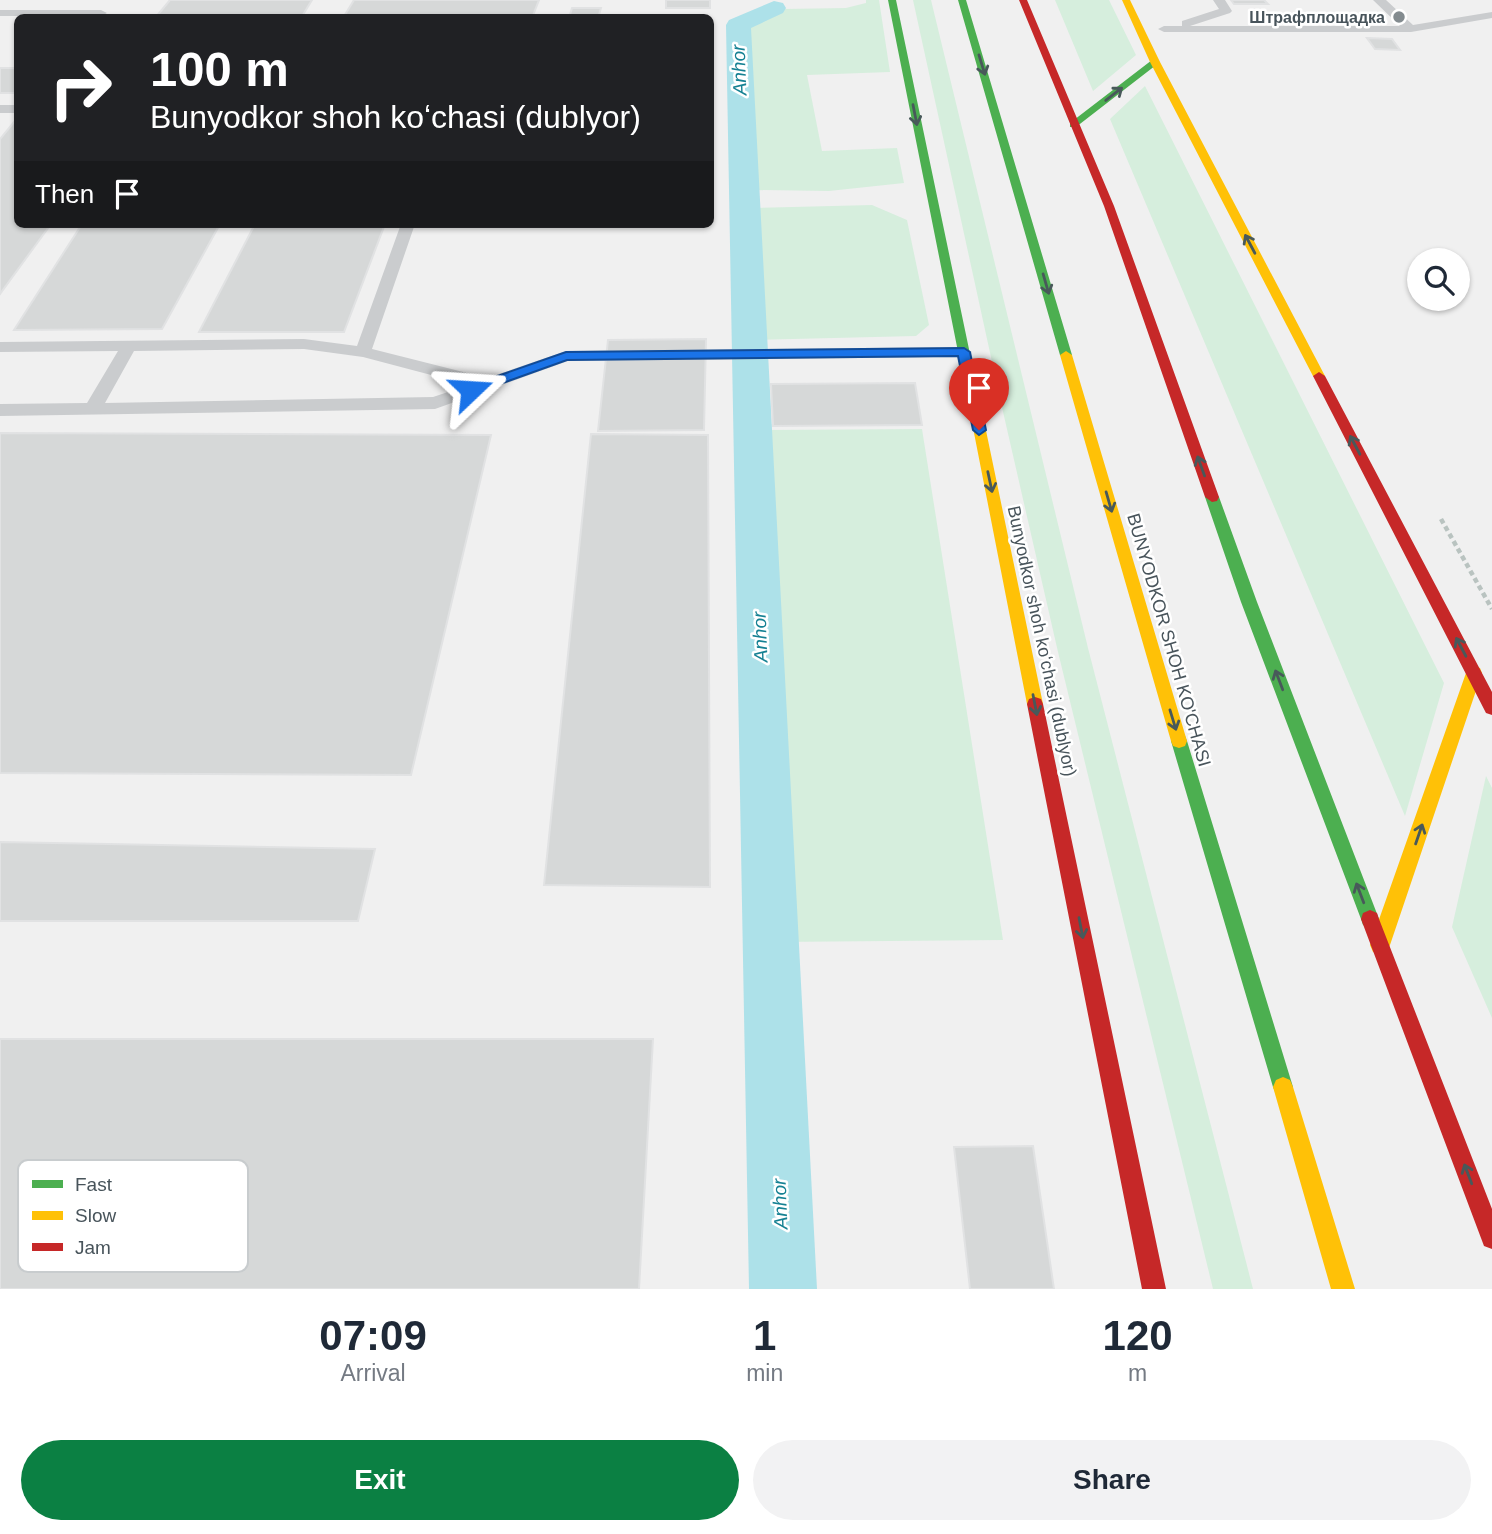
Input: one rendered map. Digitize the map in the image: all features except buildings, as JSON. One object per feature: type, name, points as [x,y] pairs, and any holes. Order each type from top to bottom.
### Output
[{"type":"main road","name":"Bunyodkor shoh koʻchasi (dublyor)","points":[[892,0],[1154,1289]]},
{"type":"main road","name":"BUNYODKOR SHOH KO'CHASI","points":[[962,0],[1140,610],[1343,1289]]},
{"type":"main road","points":[[1023,0],[1109,206],[1250,602],[1492,1238]]},
{"type":"main road","points":[[1126,0],[1155,62],[1492,708]]},
{"type":"main road","points":[[1073,125],[1155,62]]},
{"type":"main road","points":[[1380,945],[1474,673]]},
{"type":"lane","points":[[1164,29],[1226,11],[1219,0]]},
{"type":"lane","points":[[1379,0],[1411,29]]},
{"type":"lane","points":[[0,13],[100,13]]},
{"type":"lane","points":[[1139,28],[1411,29],[1492,15]]},
{"type":"lane","points":[[363,352],[407,228]]},
{"type":"lane","points":[[0,347],[304,344],[363,352],[488,384]]},
{"type":"lane","points":[[93,408],[129,346]]},
{"type":"lane","points":[[0,410],[435,403],[566,356],[964,352]]},
{"type":"green space","points":[[866,0],[879,0],[890,72],[807,75],[822,151],[897,148],[904,183],[829,191],[753,190],[750,27],[783,9],[846,8],[866,3]]},
{"type":"green space","points":[[913,0],[931,0],[1088,648],[1253,1289],[1213,1289],[1058,652]]},
{"type":"green space","points":[[1055,0],[1109,0],[1136,55],[1093,91]]},
{"type":"green space","points":[[1145,86],[1444,683],[1405,816],[1110,119]]},
{"type":"green space","points":[[872,205],[907,220],[929,325],[916,336],[757,340],[751,208]]},
{"type":"green space","points":[[922,429],[1003,940],[776,942],[765,430]]},
{"type":"green space","points":[[1486,776],[1492,788],[1492,1018],[1452,927]]},
{"type":"waterway","name":"Anhor","points":[[774,8],[738,25],[783,1289]]},
{"type":"traffic: fast","points":[[892,0],[973,397]]},
{"type":"traffic: fast","points":[[962,0],[1066,355]]},
{"type":"traffic: fast","points":[[1073,125],[1155,62]]},
{"type":"traffic: fast","points":[[1212,497],[1249,602],[1370,919]]},
{"type":"traffic: fast","points":[[1179,741],[1283,1087]]},
{"type":"traffic: slow","points":[[1126,0],[1155,62],[1319,376]]},
{"type":"traffic: slow","points":[[1066,355],[1179,741]]},
{"type":"traffic: slow","points":[[973,397],[1035,704]]},
{"type":"traffic: slow","points":[[1380,945],[1474,673]]},
{"type":"traffic: slow","points":[[1283,1087],[1343,1289]]},
{"type":"traffic: jam","points":[[1023,0],[1109,206],[1212,497]]},
{"type":"traffic: jam","points":[[1319,376],[1492,708]]},
{"type":"traffic: jam","points":[[1035,704],[1154,1289]]},
{"type":"traffic: jam","points":[[1370,919],[1492,1238]]},
{"type":"place","name":"Штрафплощадка","points":[[1399,17]]},
{"type":"route","points":[[471,390],[566,356],[964,352],[979,430]]}]
